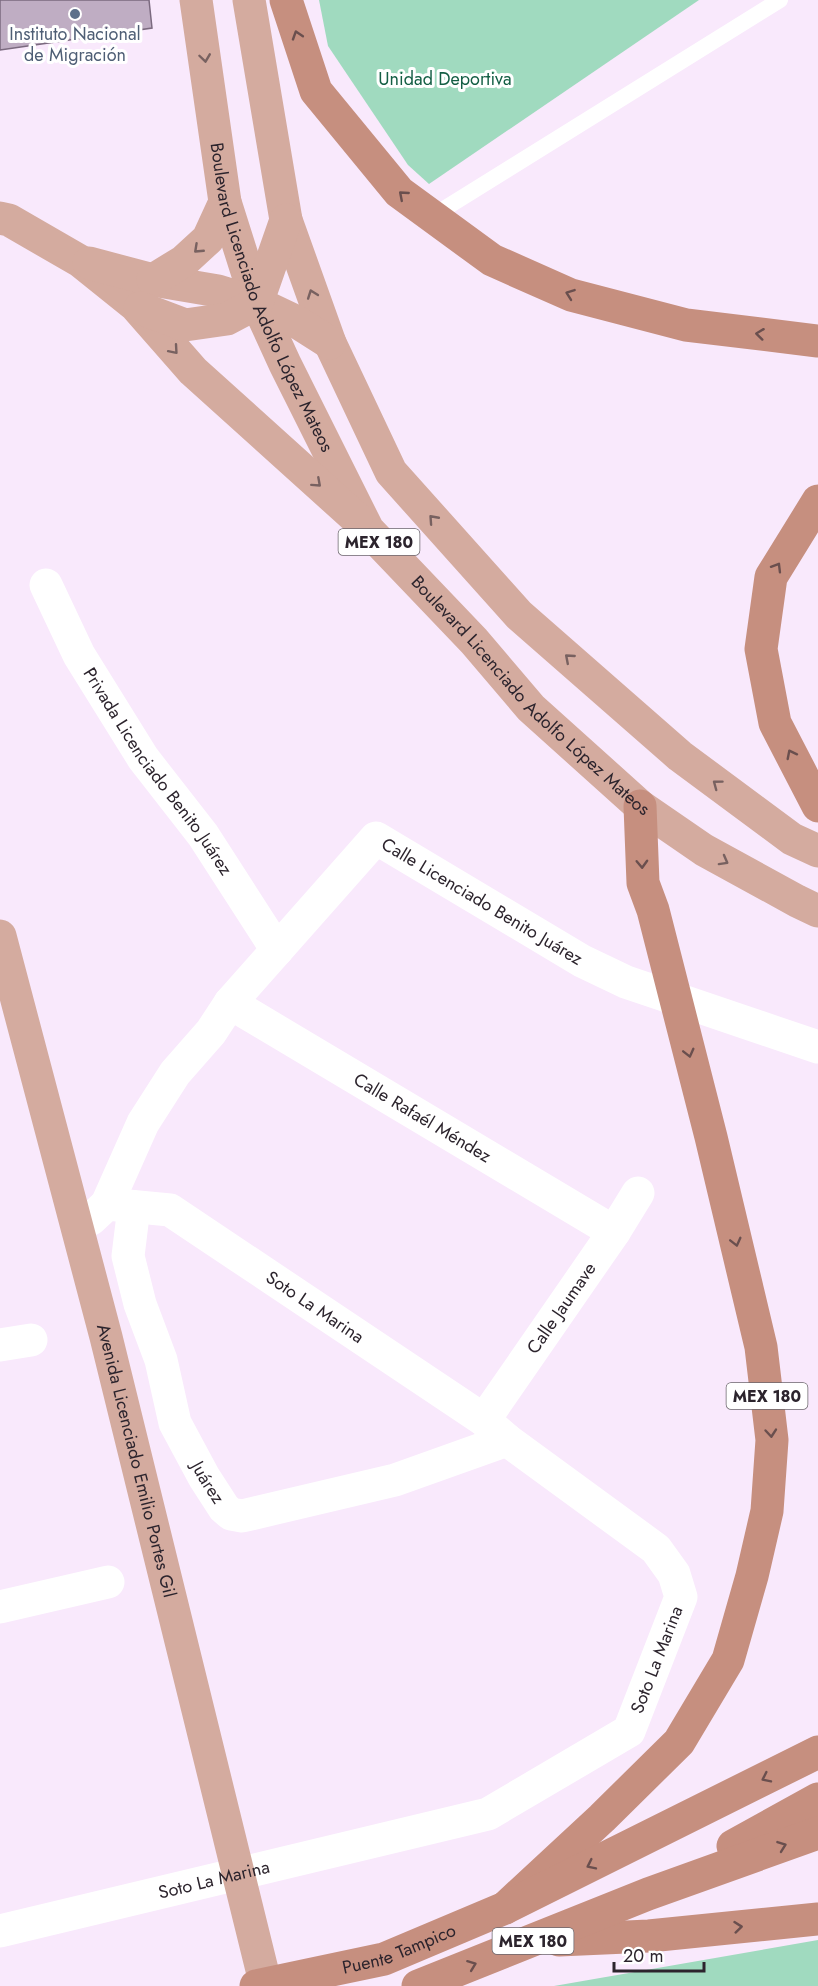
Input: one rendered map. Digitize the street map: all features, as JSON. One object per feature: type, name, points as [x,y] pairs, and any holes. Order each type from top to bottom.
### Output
[{"type":"highway","points":[[286,0],[316,91],[399,192],[492,260],[571,295],[686,325],[818,341]]},
{"type":"highway","points":[[818,501],[771,578],[761,649],[775,723],[818,806]]},
{"type":"highway","name":"MEX 180","points":[[505,1908],[602,1818],[679,1742],[728,1660],[752,1576],[767,1511],[772,1440],[761,1347],[711,1137],[643,883],[640,806]]},
{"type":"highway","name":"MEX 180","points":[[505,1908],[818,1752]]},
{"type":"highway","name":"MEX 180","points":[[648,1894],[818,1799]]},
{"type":"highway","name":"MEX 180","points":[[418,1986],[648,1894],[818,1833]]},
{"type":"highway","name":"Puente Tampico","points":[[256,1986],[384,1959],[505,1908]]},
{"type":"highway","points":[[533,1941],[649,1936],[818,1919]]},
{"type":"main road","name":"Boulevard Licenciado Adolfo López Mateos","points":[[196,0],[225,202],[257,303],[368,530],[474,641],[531,708],[640,806],[704,850],[818,911]]},
{"type":"main road","name":"Boulevard Licenciado Adolfo López Mateos","points":[[249,0],[286,220],[330,343],[391,472],[519,615],[680,756],[792,839],[818,851]]},
{"type":"main road","points":[[144,293],[208,239],[225,202]]},
{"type":"main road","points":[[0,218],[9,220],[80,261],[144,293],[218,291],[257,303],[297,321],[330,343]]},
{"type":"main road","points":[[257,303],[286,220]]},
{"type":"main road","points":[[144,293],[193,371],[368,530]]},
{"type":"main road","name":"Avenida Licenciado Emilio Portes Gil","points":[[0,936],[106,1337],[266,1986]]},
{"type":"street","name":"Privada Licenciado Benito Juárez","points":[[46,585],[79,655],[143,758],[203,835],[277,950]]},
{"type":"street","name":"Calle Licenciado Benito Juárez","points":[[78,1230],[120,1206],[143,1123],[175,1073],[211,1032],[230,1003],[376,838],[582,961],[626,982],[816,1046]]},
{"type":"street","name":"Calle Rafaél Méndez","points":[[230,1003],[614,1232]]},
{"type":"street","name":"Calle Jaumave","points":[[495,1430],[638,1193]]},
{"type":"street","name":"Soto La Marina","points":[[0,1931],[488,1814],[629,1731],[681,1598],[674,1574],[656,1549],[495,1430],[170,1210],[120,1206]]},
{"type":"street","name":"Juárez","points":[[120,1206],[128,1256],[140,1304],[161,1360],[175,1423],[204,1477],[224,1508],[231,1514],[242,1515],[395,1480],[495,1430]]},
{"type":"street","points":[[0,1606],[108,1582]]},
{"type":"lane","points":[[431,217],[780,0]]},
{"type":"green space","name":"Unidad Deportiva","points":[[319,0],[699,0],[429,184],[408,165],[328,46]]},
{"type":"green space","points":[[818,1940],[818,1986],[554,1986]]},
{"type":"building","name":"Instituto Nacional de Migración","points":[[0,0],[149,0],[152,28],[0,50]]},
{"type":"place","name":"Instituto Nacional de Migración","points":[[75,14]]}]
